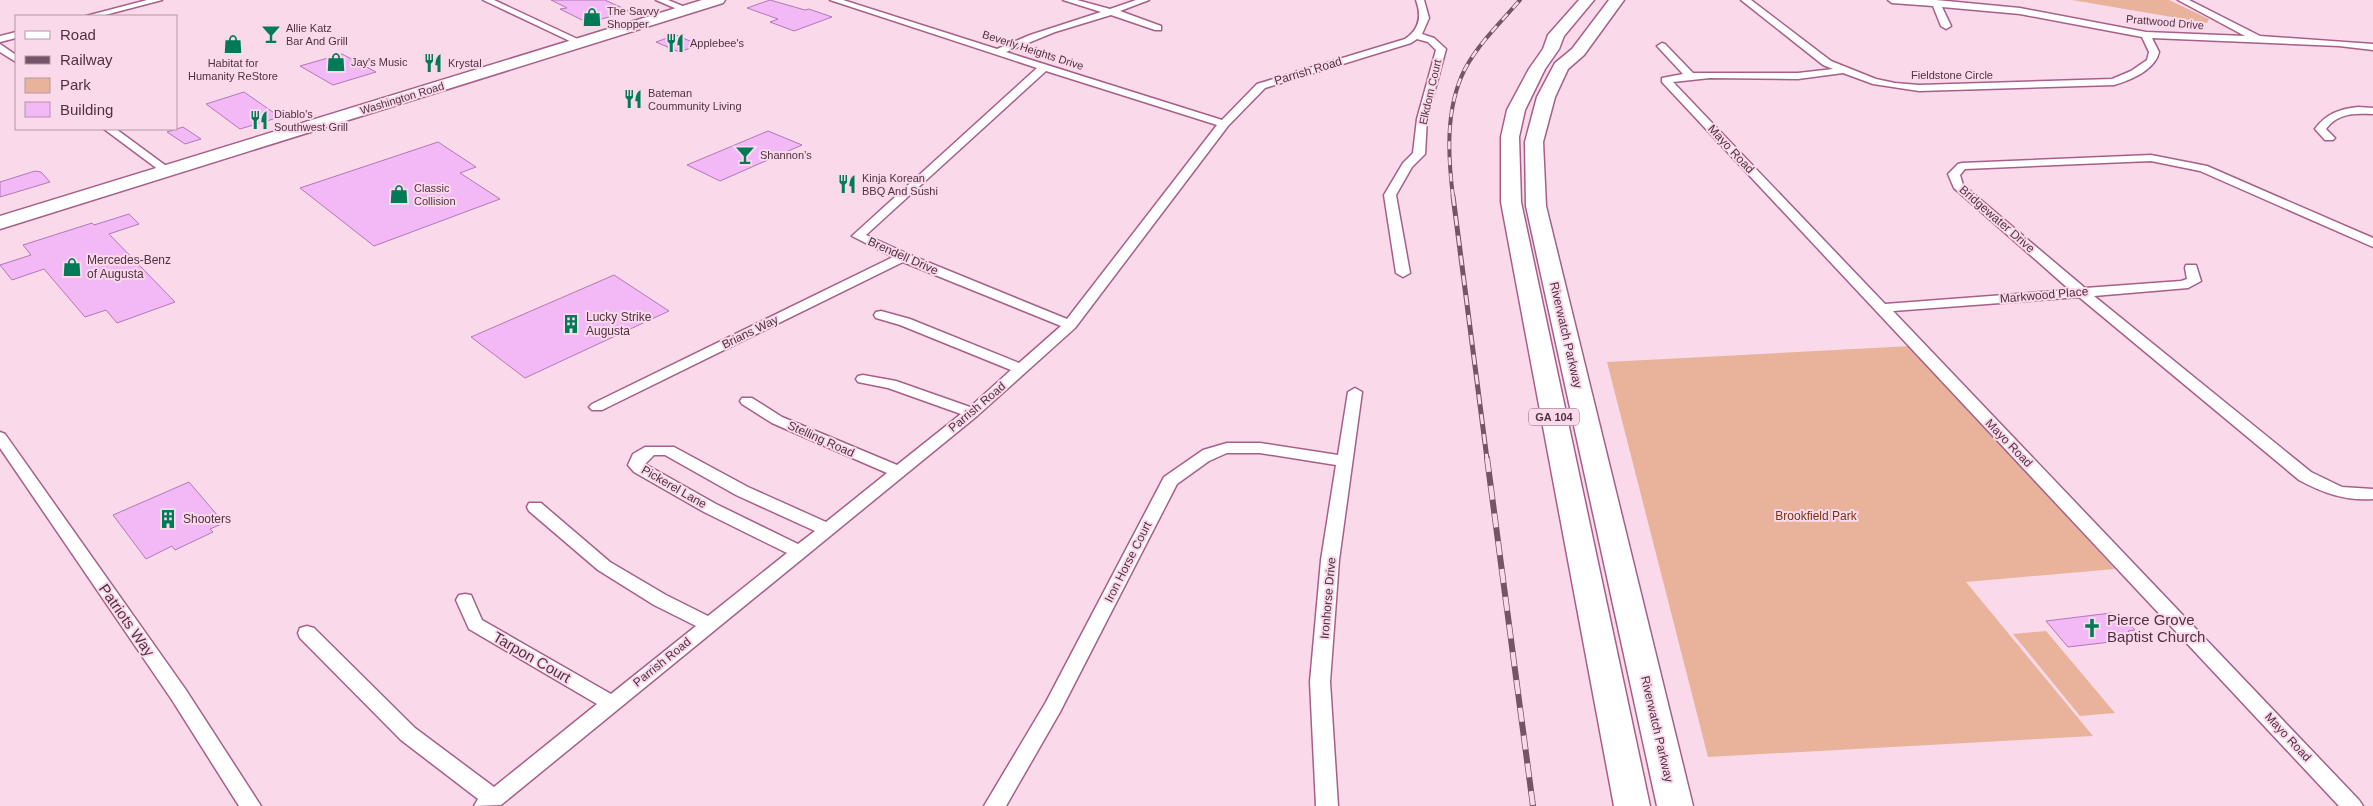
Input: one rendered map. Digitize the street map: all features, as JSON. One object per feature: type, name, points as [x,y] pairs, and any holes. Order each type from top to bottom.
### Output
[{"type":"main road","name":"Washington Road","points":[[0,223],[718,0]]},
{"type":"main road","name":"GA 104","points":[[1587,0],[1556,36],[1551,50],[1537,69],[1516,110],[1510,137],[1511,202],[1632,806]]},
{"type":"main road","name":"Riverwatch Parkway","points":[[1617,0],[1578,52],[1561,67],[1546,97],[1534,142],[1536,206],[1675,806]]},
{"type":"street","points":[[95,15],[158,0]]},
{"type":"street","points":[[488,0],[579,42]]},
{"type":"street","points":[[660,0],[687,10]]},
{"type":"street","name":"Beverly Heights Drive","points":[[834,0],[1224,124]]},
{"type":"street","points":[[853,6],[870,0]]},
{"type":"street","points":[[1068,0],[1113,12],[1158,28]]},
{"type":"street","points":[[997,52],[1030,36],[1113,12],[1145,0]]},
{"type":"street","points":[[1416,36],[1424,21],[1424,12],[1420,0]]},
{"type":"street","name":"Fieldstone Circle","points":[[1745,0],[1814,54],[1842,70],[1895,86],[1919,88],[2114,82],[2135,73],[2152,60],[2154,52],[2146,35]]},
{"type":"street","name":"Prattwood Drive","points":[[1892,0],[2020,11],[2146,35],[2339,42],[2373,47]]},
{"type":"street","name":"Prattwood Drive","points":[[2182,0],[2258,39]]},
{"type":"street","points":[[1936,4],[1946,26]]},
{"type":"street","points":[[0,39],[15,35]]},
{"type":"street","name":"Parrish Road","points":[[489,802],[798,551],[972,413],[1070,325],[1224,124],[1260,86],[1408,41],[1416,36]]},
{"type":"street","name":"Elkdom Court","points":[[1403,273],[1390,195],[1407,165],[1418,154],[1422,119],[1441,49],[1430,40],[1416,36]]},
{"type":"street","points":[[1662,46],[1690,76],[1818,76],[1842,70]]},
{"type":"street","points":[[0,47],[15,59]]},
{"type":"street","name":"Brendell Drive","points":[[1044,67],[858,236],[903,257],[1070,325]]},
{"type":"street","name":"Mayo Road","points":[[1690,76],[1666,80],[2352,806]]},
{"type":"street","points":[[2329,138],[2320,129],[2325,121],[2343,112],[2373,111]]},
{"type":"street","points":[[110,130],[167,171]]},
{"type":"street","name":"Bridgewater Drive","points":[[2373,243],[2203,168],[2177,161],[2151,158],[1962,166],[1954,174],[1958,186],[2081,292],[2305,476],[2332,491],[2358,496],[2373,494]]},
{"type":"street","name":"Brians Way","points":[[597,407],[903,257]]},
{"type":"street","name":"Markwood Place","points":[[1880,308],[2183,285],[2194,281],[2191,268]]},
{"type":"street","points":[[880,314],[905,322],[1022,369]]},
{"type":"street","points":[[863,379],[890,384],[972,413]]},
{"type":"street","name":"Ironhorse Drive","points":[[1327,806],[1320,682],[1330,560],[1355,392]]},
{"type":"street","name":"Stelling Road","points":[[747,401],[777,420],[898,472]]},
{"type":"street","name":"Patriots Way","points":[[0,437],[173,687],[250,806]]},
{"type":"street","name":"Iron Horse Court","points":[[995,806],[1054,707],[1170,481],[1189,466],[1217,450],[1249,447],[1346,462]]},
{"type":"street","name":"Pickerel Lane","points":[[798,551],[710,508],[640,468],[636,465],[637,461],[650,450],[668,450],[742,491],[826,529]]},
{"type":"street","points":[[535,507],[604,566],[660,600],[709,624]]},
{"type":"street","name":"Tarpon Court","points":[[464,600],[475,624],[611,703]]},
{"type":"street","points":[[307,632],[408,734],[489,802]]},
{"type":"green space","points":[[2072,0],[2169,0],[2209,19],[2207,23]]},
{"type":"green space","name":"Brookfield Park","points":[[1911,346],[2115,569],[1966,582],[2093,736],[1708,757],[1607,362]]},
{"type":"green space","points":[[2046,631],[2115,713],[2080,716],[2013,634]]},
{"type":"building","name":"The Savvy Shopper","points":[[551,0],[605,0],[629,11],[588,23],[560,9],[567,8]]},
{"type":"building","points":[[770,0],[805,10],[809,9],[832,17],[794,31],[770,22],[778,19],[747,8]]},
{"type":"building","name":"Applebee's","points":[[676,35],[699,45],[679,52],[656,42]]},
{"type":"building","name":"Jay's Music","points":[[342,54],[376,72],[333,85],[300,66]]},
{"type":"building","points":[[244,92],[280,117],[240,129],[206,104]]},
{"type":"building","points":[[183,127],[201,139],[185,144],[167,132]]},
{"type":"building","name":"Shannon’s","points":[[768,131],[802,145],[720,181],[687,165]]},
{"type":"building","name":"Classic Collision","points":[[438,142],[476,167],[460,173],[500,199],[374,246],[300,188]]},
{"type":"building","points":[[35,171],[41,172],[50,182],[0,197],[0,182]]},
{"type":"building","name":"Mercedes-Benz of Augusta","points":[[129,214],[139,224],[109,234],[175,302],[117,323],[106,310],[85,317],[44,269],[12,280],[0,265],[31,255],[23,245],[92,223],[94,225]]},
{"type":"building","name":"Lucky Strike Augusta","points":[[614,275],[669,311],[525,378],[471,337]]},
{"type":"building","name":"Shooters","points":[[189,482],[224,523],[210,529],[213,532],[175,550],[172,546],[146,559],[113,515]]},
{"type":"building","name":"Pierce Grove Baptist Church","points":[[2111,613],[2118,620],[2125,619],[2135,630],[2128,631],[2136,639],[2068,647],[2046,621]]},
{"type":"railway","points":[[1453,197],[1449,149],[1451,116],[1459,84],[1465,69],[1477,50],[1520,0]]},
{"type":"railway","points":[[1453,196],[1487,459]]},
{"type":"railway","points":[[1487,458],[1533,806]]},
{"type":"place","name":"The Savvy Shopper","points":[[592,17]]},
{"type":"place","name":"Allie Katz Bar And Grill","points":[[271,34]]},
{"type":"place","name":"Applebee's","points":[[675,43]]},
{"type":"place","name":"Habitat for Humanity ReStore","points":[[233,44]]},
{"type":"place","name":"Jay's Music","points":[[336,62]]},
{"type":"place","name":"Krystal","points":[[433,63]]},
{"type":"place","name":"Bateman Coummunity Living","points":[[633,99]]},
{"type":"place","name":"Diablo's Southwest Grill","points":[[259,120]]},
{"type":"place","name":"Shannon’s","points":[[745,155]]},
{"type":"place","name":"Kinja Korean BBQ And Sushi","points":[[847,184]]},
{"type":"place","name":"Classic Collision","points":[[399,194]]},
{"type":"place","name":"Mercedes-Benz of Augusta","points":[[72,267]]},
{"type":"place","name":"Lucky Strike Augusta","points":[[571,324]]},
{"type":"place","name":"Shooters","points":[[168,519]]},
{"type":"place","name":"Pierce Grove Baptist Church","points":[[2092,628]]}]
